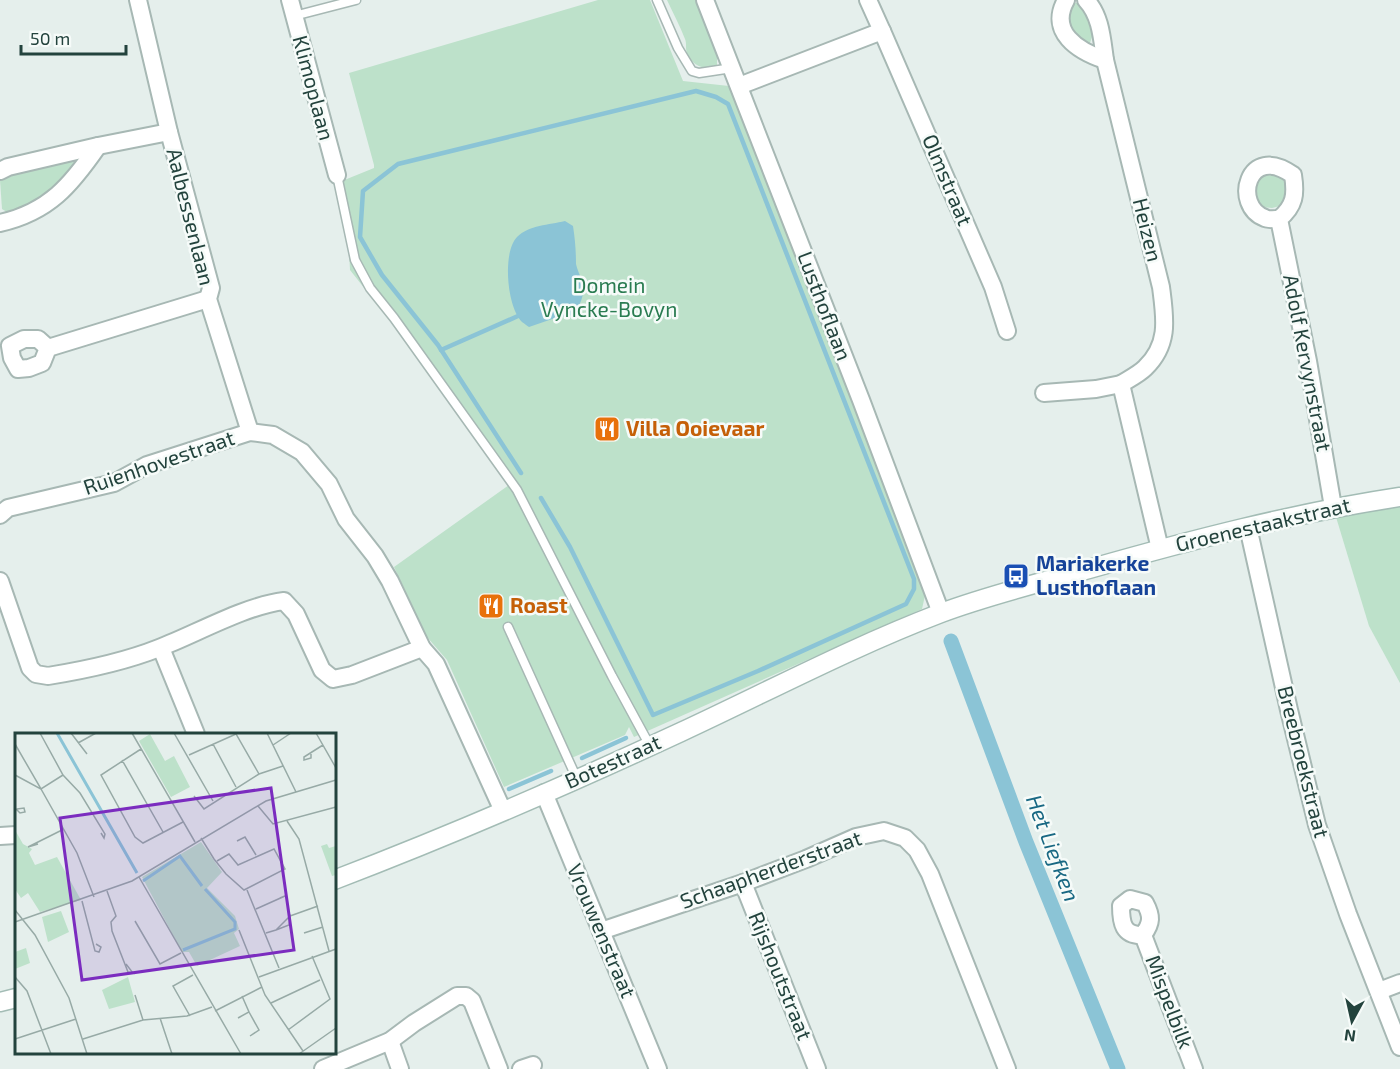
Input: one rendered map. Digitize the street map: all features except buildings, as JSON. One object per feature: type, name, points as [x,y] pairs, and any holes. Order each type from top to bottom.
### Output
[{"type":"street","name":"Aalbessenlaan","points":[[138,0],[169,132],[211,288],[208,300],[250,432]]},
{"type":"street","name":"Lusthoflaan","points":[[705,0],[857,390],[940,613]]},
{"type":"street","name":"Olmstraat","points":[[868,0],[993,287],[1007,330]]},
{"type":"street","points":[[1065,0],[1060,10],[1061,24],[1067,37],[1076,47],[1105,60]]},
{"type":"street","name":"Heizen","points":[[1044,393],[1096,389],[1121,384],[1145,369],[1160,350],[1166,321],[1161,287],[1105,60],[1100,30],[1094,9],[1086,0]]},
{"type":"street","name":"Klimoplaan","points":[[292,8],[337,176]]},
{"type":"street","points":[[739,86],[882,31]]},
{"type":"street","points":[[0,171],[8,167],[98,146],[169,132]]},
{"type":"street","points":[[0,223],[34,212],[55,198],[74,179],[98,146]]},
{"type":"street","name":"Adolf Kervynstraat","points":[[1279,219],[1308,361],[1333,507]]},
{"type":"street","points":[[48,348],[208,300]]},
{"type":"street","points":[[1121,384],[1161,549]]},
{"type":"street","name":"Ruienhovestraat","points":[[0,515],[8,508],[114,483],[147,465],[250,432],[273,435],[302,452],[329,484],[346,519],[375,556],[390,581],[422,648],[436,664],[503,811]]},
{"type":"street","name":"Groenestaakstraat","points":[[887,636],[940,613],[989,597],[1161,549],[1333,507],[1400,497]]},
{"type":"street","name":"Breebroekstraat","points":[[1248,526],[1317,825],[1348,914],[1400,1047]]},
{"type":"street","points":[[0,581],[30,668],[36,674],[48,676],[135,657],[272,602],[284,601],[296,614],[322,670],[333,679],[352,675],[422,648]]},
{"type":"street","name":"Botestraat","points":[[336,879],[577,779],[887,636]]},
{"type":"street","points":[[161,648],[195,733]]},
{"type":"street","name":"Vrouwenstraat","points":[[544,793],[658,1069]]},
{"type":"street","name":"Schaapherderstraat","points":[[601,931],[743,883],[856,837],[884,831],[905,838],[917,850],[930,874],[1007,1069]]},
{"type":"street","points":[[0,836],[15,835]]},
{"type":"street","name":"Rijshoutstraat","points":[[743,883],[817,1069]]},
{"type":"street","name":"Mispelbilk","points":[[1143,935],[1194,1069]]},
{"type":"street","points":[[1379,991],[1400,983]]},
{"type":"street","points":[[323,1069],[390,1041],[457,996],[466,996],[472,1001],[499,1069]]},
{"type":"street","points":[[0,1002],[15,998]]},
{"type":"street","points":[[390,1041],[400,1069]]},
{"type":"lane","points":[[292,8],[356,0]]},
{"type":"lane","points":[[657,0],[678,48],[692,71],[699,74],[732,68]]},
{"type":"lane","points":[[337,176],[356,260],[370,288],[517,490],[612,676],[651,746]]},
{"type":"lane","points":[[508,627],[577,779]]},
{"type":"green space","name":"Domein Vyncke-Bovyn","points":[[598,0],[650,0],[683,81],[729,86],[926,591],[922,609],[634,737],[629,727],[625,735],[504,787],[447,660],[427,637],[394,567],[509,485],[420,359],[350,270],[348,230],[337,183],[374,168],[374,165],[349,73]]},
{"type":"green space","points":[[667,0],[695,0],[717,55],[717,66],[704,68],[692,61],[686,51],[685,39]]},
{"type":"green space","points":[[1072,3],[1085,7],[1093,34],[1090,43],[1083,43],[1075,36],[1071,28],[1068,8]]},
{"type":"green space","points":[[77,158],[77,164],[47,195],[10,214],[2,209],[0,180],[5,175]]},
{"type":"green space","points":[[1268,173],[1282,179],[1289,191],[1280,206],[1272,208],[1262,207],[1255,197],[1255,180]]},
{"type":"green space","points":[[1400,507],[1400,683],[1369,626],[1336,517]]},
{"type":"water","points":[[565,221],[573,226],[576,264],[583,289],[582,299],[570,316],[558,317],[529,327],[517,315],[510,293],[508,267],[512,245],[517,237],[527,230]]},
{"type":"waterway","points":[[521,473],[438,345],[382,275],[360,237],[363,191],[398,164],[696,91],[716,97],[728,104],[914,579],[914,589],[906,604],[758,671],[653,715],[570,547],[541,498]]},
{"type":"waterway","points":[[441,350],[518,316]]},
{"type":"waterway","name":"Het Liefken","points":[[951,641],[1026,842],[1118,1069]]},
{"type":"waterway","points":[[582,758],[626,738]]},
{"type":"waterway","points":[[509,789],[551,771]]},
{"type":"place","name":"Villa Ooievaar","points":[[607,429]]},
{"type":"place","name":"Mariakerke Lusthoflaan","points":[[1016,576]]},
{"type":"place","name":"Roast","points":[[491,606]]}]
